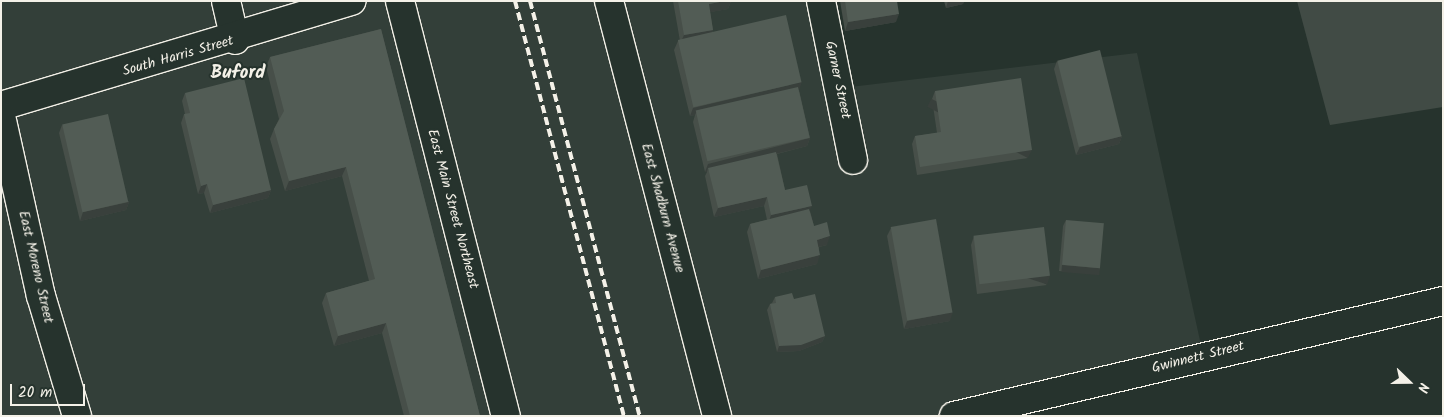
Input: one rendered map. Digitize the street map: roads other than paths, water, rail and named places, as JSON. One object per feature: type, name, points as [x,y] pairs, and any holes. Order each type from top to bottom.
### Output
[{"type":"street","points":[[226,1],[235,40]]},
{"type":"street","name":"South Harris Street","points":[[1,106],[235,40],[352,1]]},
{"type":"street","name":"East Main Street Northeast","points":[[400,1],[506,416]]},
{"type":"street","name":"East Shadburn Avenue","points":[[609,1],[717,416]]},
{"type":"street","name":"Garner Street","points":[[821,1],[853,160]]},
{"type":"street","name":"East Moreno Street","points":[[1,116],[40,296],[77,416]]},
{"type":"street","name":"Gwinnett Street","points":[[954,416],[1443,301]]},
{"type":"railway","points":[[515,1],[624,416]]},
{"type":"railway","points":[[530,1],[640,416]]},
{"type":"district","name":"Buford","points":[[238,74]]}]
